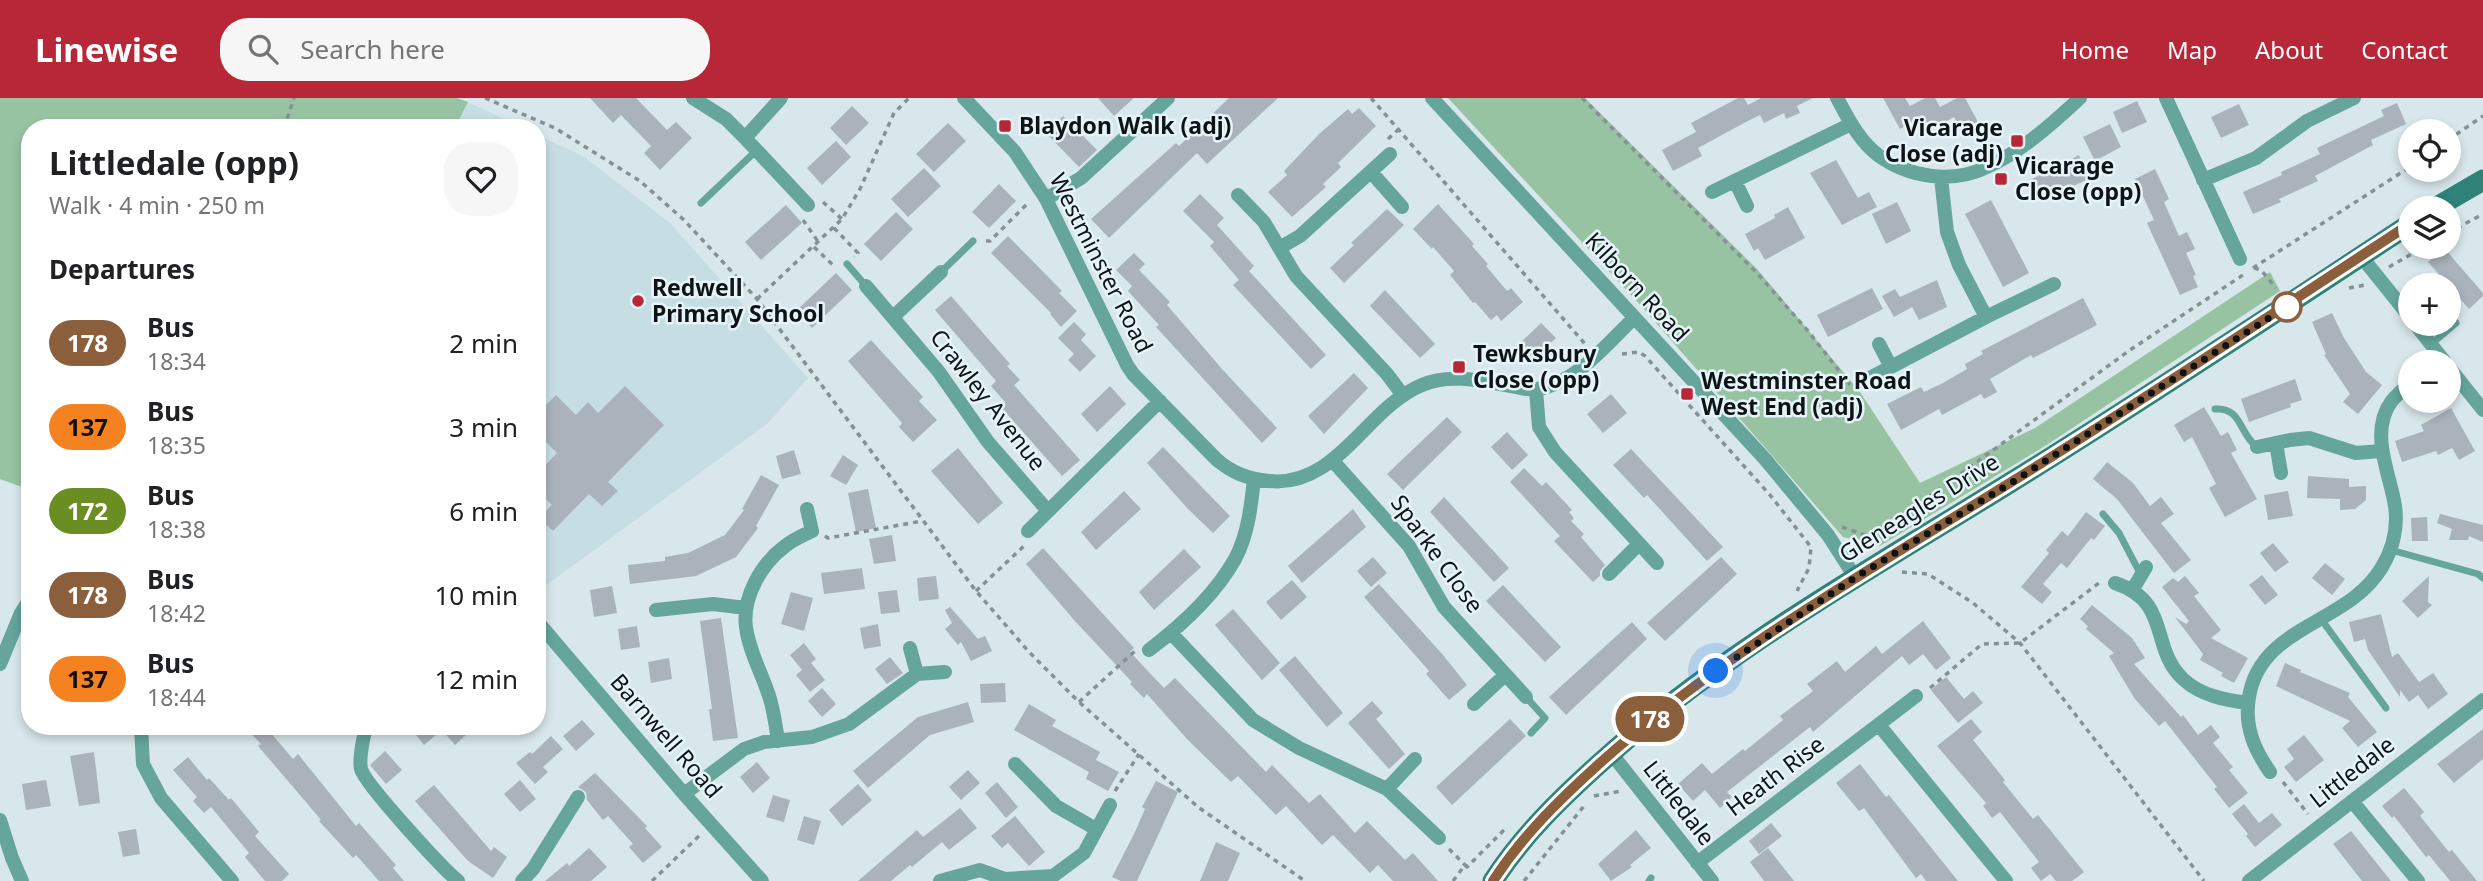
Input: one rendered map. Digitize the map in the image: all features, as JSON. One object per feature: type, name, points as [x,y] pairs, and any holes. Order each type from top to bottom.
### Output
[{"type":"street","points":[[693,98],[726,120],[808,205]]},
{"type":"street","points":[[745,138],[781,98]]},
{"type":"street","name":"Westminster Road","points":[[964,98],[1015,152],[1044,196],[1127,365],[1230,471],[1254,480],[1281,482],[1305,477],[1332,460],[1402,394],[1424,383],[1459,378],[1536,390]]},
{"type":"street","points":[[1044,196],[1081,178],[1168,98]]},
{"type":"street","name":"Kilborn Road","points":[[1432,98],[1765,459],[1828,535],[1856,577]]},
{"type":"street","points":[[1837,98],[1851,124],[1877,154],[1908,171],[1941,178],[1983,170],[2016,152],[2043,132],[2080,98]]},
{"type":"street","points":[[2166,98],[2240,259]]},
{"type":"street","points":[[2203,180],[2256,158],[2330,103],[2354,98]]},
{"type":"street","points":[[1712,192],[1851,124]]},
{"type":"street","points":[[1281,247],[1300,236],[1390,154]]},
{"type":"street","points":[[1371,172],[1402,207]]},
{"type":"street","points":[[1941,178],[1947,233],[1959,265],[1986,317]]},
{"type":"street","points":[[2456,196],[2483,180]]},
{"type":"street","points":[[1735,181],[1747,206]]},
{"type":"street","points":[[1238,195],[1264,222],[1296,276],[1388,374],[1402,394]]},
{"type":"street","name":"Gleneagles Drive","points":[[1493,881],[1554,805],[1648,720],[1697,684],[1856,577],[2011,483],[2398,232]]},
{"type":"street","points":[[2361,256],[2398,302]]},
{"type":"street","points":[[893,317],[941,272]]},
{"type":"street","points":[[1867,380],[2054,284]]},
{"type":"street","name":"Crawley Avenue","points":[[866,286],[939,372],[988,442],[1048,511]]},
{"type":"street","points":[[1634,318],[1572,376],[1536,390],[1539,427],[1555,452],[1657,563]]},
{"type":"street","points":[[1879,344],[1891,367]]},
{"type":"street","points":[[2461,384],[2483,411]]},
{"type":"street","points":[[2270,772],[2257,753],[2249,731],[2248,703],[2252,678],[2267,655],[2288,637],[2347,604],[2367,588],[2391,550],[2395,507],[2381,451],[2382,428],[2390,403],[2398,395]]},
{"type":"street","points":[[1028,531],[1160,401]]},
{"type":"street","points":[[2257,447],[2309,438],[2356,453],[2381,451]]},
{"type":"street","points":[[2276,443],[2281,473]]},
{"type":"street","name":"Sparke Close","points":[[1332,460],[1409,546],[1444,607],[1526,697]]},
{"type":"street","points":[[1149,650],[1171,633],[1218,584],[1236,558],[1249,520],[1254,480]]},
{"type":"street","points":[[778,741],[771,701],[748,636],[746,608],[752,587],[765,566],[783,547],[812,530],[807,509]]},
{"type":"street","points":[[1609,574],[1639,544]]},
{"type":"street","points":[[2133,589],[2143,571]]},
{"type":"street","points":[[2115,583],[2133,589],[2154,611],[2169,660],[2183,680],[2215,698],[2248,703]]},
{"type":"street","points":[[656,610],[713,604],[746,608]]},
{"type":"street","points":[[0,664],[21,613]]},
{"type":"street","name":"Barnwell Road","points":[[546,632],[762,881]]},
{"type":"street","points":[[1171,633],[1253,720],[1298,748],[1387,789],[1439,838]]},
{"type":"street","points":[[910,648],[917,674]]},
{"type":"street","points":[[684,794],[728,758],[744,749],[764,742],[812,737],[849,724],[917,674],[945,673]]},
{"type":"street","points":[[1474,704],[1505,675]]},
{"type":"street","name":"Heath Rise","points":[[1697,863],[1916,696]]},
{"type":"street","name":"Littledale","points":[[2249,881],[2483,700]]},
{"type":"street","points":[[1880,725],[2006,881]]},
{"type":"street","points":[[141,735],[143,764],[160,798],[232,881]]},
{"type":"street","points":[[363,735],[361,769],[384,801],[458,881]]},
{"type":"street","name":"Littledale","points":[[1611,754],[1712,881]]},
{"type":"street","points":[[1387,789],[1415,759]]},
{"type":"street","points":[[1015,764],[1056,806],[1096,829]]},
{"type":"street","points":[[522,881],[533,869],[578,797]]},
{"type":"street","points":[[2352,801],[2418,881]]},
{"type":"street","points":[[940,881],[980,870],[1005,879],[1054,878],[1084,853],[1110,805]]},
{"type":"street","points":[[0,820],[22,881]]},
{"type":"lane","points":[[701,203],[757,150]]},
{"type":"lane","points":[[941,272],[973,241]]},
{"type":"lane","points":[[847,264],[866,286]]},
{"type":"lane","points":[[2215,409],[2224,408],[2232,412],[2257,447]]},
{"type":"lane","points":[[2103,514],[2119,533],[2143,571]]},
{"type":"lane","points":[[2391,550],[2478,574],[2483,578]]},
{"type":"lane","points":[[2321,619],[2385,708]]},
{"type":"lane","points":[[1526,697],[1545,718],[1531,733]]},
{"type":"path","points":[[287,119],[294,98]]},
{"type":"path","points":[[485,98],[534,119]]},
{"type":"path","points":[[757,299],[842,219],[860,189],[894,113],[909,98]]},
{"type":"path","points":[[1371,98],[1604,365],[1629,351],[1639,352],[1770,495],[1811,547],[1809,568],[1796,592]]},
{"type":"path","points":[[1582,98],[1756,272],[1808,331],[1856,392],[1867,380]]},
{"type":"path","points":[[2461,131],[2483,116]]},
{"type":"path","points":[[546,124],[640,181],[684,220],[757,299],[976,591],[1030,653],[1079,702],[1198,807],[1305,881]]},
{"type":"path","points":[[1828,535],[1839,525],[1868,536],[1881,532],[2130,350],[2398,175]]},
{"type":"path","points":[[973,241],[990,241],[1031,200],[1044,196]]},
{"type":"path","points":[[2461,226],[2483,214]]},
{"type":"path","points":[[2240,259],[2261,270],[2289,305]]},
{"type":"path","points":[[2389,268],[2404,259]]},
{"type":"path","points":[[812,530],[828,538],[922,521]]},
{"type":"path","points":[[976,591],[1030,540],[1028,531]]},
{"type":"path","points":[[1892,571],[1928,574],[1973,603],[2020,643],[2204,881]]},
{"type":"path","points":[[1916,696],[1924,693],[1982,644],[2020,643],[2101,582],[2115,583]]},
{"type":"path","points":[[1079,702],[1138,648],[1149,650]]},
{"type":"path","points":[[1110,805],[1112,795],[1139,754]]},
{"type":"path","points":[[2270,772],[2277,776],[2318,827]]},
{"type":"path","points":[[1524,881],[1592,796],[1628,790],[1636,784]]},
{"type":"path","points":[[652,881],[712,823]]},
{"type":"path","points":[[1439,838],[1467,867],[1510,824]]},
{"type":"path","points":[[1453,881],[1465,865]]},
{"type":"shaded area","points":[[468,102],[504,119],[460,119]]},
{"type":"shaded area","name":"Redwell Primary School","points":[[546,139],[583,156],[670,223],[808,378],[768,423],[546,585]]},
{"type":"green space","points":[[0,98],[457,98],[468,102],[460,119],[21,119],[21,487],[0,479]]},
{"type":"green space","points":[[1448,98],[1585,98],[1758,270],[1860,392],[1920,483],[2035,428],[2270,272],[2280,291],[2045,446],[1880,546],[1843,537],[1643,308]]},
{"type":"building","points":[[590,98],[636,98],[667,130],[676,122],[692,138],[660,170],[644,153],[651,146],[621,115],[613,123]]},
{"type":"building","points":[[1098,98],[1134,98],[1114,116]]},
{"type":"building","points":[[1229,98],[1278,98],[1207,164],[1197,153],[1109,238],[1091,219],[1176,143],[1179,146]]},
{"type":"building","points":[[1738,98],[1744,98],[1748,105],[1761,98],[1813,98],[1797,106],[1800,113],[1786,119],[1784,113],[1764,123],[1760,115],[1744,123],[1698,148],[1702,156],[1673,171],[1662,150],[1696,132],[1691,123]]},
{"type":"building","points":[[1883,98],[1905,98],[1910,106],[1925,98],[1935,98],[1940,107],[1957,98],[1965,98],[1978,122],[1961,131],[1954,117],[1931,130],[1923,116],[1900,129]]},
{"type":"building","points":[[2137,101],[2147,122],[2122,133],[2113,112]]},
{"type":"building","points":[[2397,103],[2404,119],[2398,119],[2398,128],[2371,140],[2373,145],[2315,176],[2318,181],[2253,214],[2243,192],[2320,154],[2317,148],[2384,116],[2381,110]]},
{"type":"building","points":[[2239,104],[2249,125],[2221,138],[2211,117]]},
{"type":"building","points":[[852,106],[869,123],[846,145],[830,128]]},
{"type":"building","points":[[1359,108],[1376,126],[1338,163],[1341,167],[1323,184],[1326,187],[1292,217],[1268,192],[1287,175],[1284,171],[1319,134],[1348,109],[1352,114]]},
{"type":"building","points":[[1063,116],[1097,150],[1079,167],[1046,133]]},
{"type":"building","points":[[948,123],[966,141],[934,172],[916,154]]},
{"type":"building","points":[[2110,124],[2121,147],[2095,161],[2083,137]]},
{"type":"building","points":[[836,141],[851,157],[822,185],[807,168]]},
{"type":"building","points":[[2079,155],[2089,179],[2039,201],[2030,180]]},
{"type":"building","points":[[1836,160],[1858,198],[1869,192],[1877,207],[1842,225],[1810,173]]},
{"type":"building","points":[[924,168],[941,186],[908,217],[891,199]]},
{"type":"building","points":[[2155,169],[2169,199],[2164,202],[2179,236],[2187,232],[2195,249],[2186,253],[2196,275],[2193,276],[2198,287],[2180,295],[2147,223],[2154,220],[2135,179]]},
{"type":"building","points":[[999,184],[1016,201],[989,228],[972,212]]},
{"type":"building","points":[[1200,194],[1224,218],[1217,225],[1254,266],[1249,271],[1326,355],[1311,369],[1233,285],[1239,280],[1210,246],[1214,242],[1183,211]]},
{"type":"building","points":[[1991,200],[2029,273],[2003,287],[1965,214]]},
{"type":"building","points":[[1897,202],[1911,231],[1886,244],[1872,214]]},
{"type":"building","points":[[1438,204],[1474,244],[1472,246],[1488,264],[1486,266],[1507,291],[1511,288],[1523,302],[1501,321],[1497,315],[1491,320],[1475,302],[1473,303],[1450,275],[1454,271],[1413,229]]},
{"type":"building","points":[[786,205],[802,223],[761,260],[745,242]]},
{"type":"building","points":[[1788,207],[1805,238],[1765,260],[1758,248],[1754,251],[1745,234],[1775,218],[1774,215]]},
{"type":"building","points":[[1387,209],[1404,225],[1344,283],[1330,268],[1354,245],[1351,243]]},
{"type":"building","points":[[896,212],[913,229],[881,261],[864,244]]},
{"type":"building","points":[[1008,236],[1062,291],[1059,293],[1077,311],[1061,327],[1051,313],[991,253]]},
{"type":"building","points":[[1134,253],[1145,264],[1139,270],[1170,302],[1167,305],[1277,428],[1262,443],[1156,327],[1159,325],[1128,291],[1132,286],[1116,270]]},
{"type":"building","points":[[2431,259],[2454,259],[2483,296],[2469,309],[2461,300],[2461,273],[2438,273],[2428,262]]},
{"type":"building","points":[[836,273],[852,290],[812,328],[796,311]]},
{"type":"building","points":[[1937,280],[1947,307],[1919,320],[1912,307],[1894,317],[1882,296],[1895,289],[1900,297]]},
{"type":"building","points":[[1872,288],[1883,309],[1828,337],[1817,315]]},
{"type":"building","points":[[1385,290],[1435,344],[1420,358],[1370,306]]},
{"type":"building","points":[[951,296],[1010,364],[1007,366],[1020,380],[1014,385],[1080,460],[1062,476],[1000,406],[1005,402],[991,386],[996,381],[935,310]]},
{"type":"building","points":[[2083,298],[2097,325],[2033,358],[2031,355],[1990,379],[1997,392],[1984,399],[1981,394],[1942,415],[1939,409],[1901,430],[1887,404],[1921,387],[1924,392],[1943,383],[1967,369],[1965,364],[1983,354],[1981,351]]},
{"type":"building","points":[[2332,313],[2366,372],[2382,385],[2358,414],[2343,402],[2350,394],[2324,355],[2326,354],[2312,322]]},
{"type":"building","points":[[1074,322],[1086,334],[1081,340],[1096,356],[1080,372],[1068,360],[1074,354],[1058,338]]},
{"type":"building","points":[[1541,323],[1556,338],[1532,361],[1518,345]]},
{"type":"building","points":[[871,340],[923,397],[919,401],[937,420],[913,442],[899,427],[902,423],[848,361]]},
{"type":"building","points":[[1354,373],[1368,388],[1324,434],[1308,416]]},
{"type":"building","points":[[2295,379],[2302,400],[2290,404],[2291,407],[2249,422],[2241,399]]},
{"type":"building","points":[[625,386],[664,425],[608,482],[618,491],[602,506],[589,494],[553,531],[546,524],[546,511],[552,505],[546,499],[546,465],[557,453],[546,442],[546,405],[556,395],[576,415],[588,402],[598,413]]},
{"type":"building","points":[[1110,386],[1126,404],[1097,432],[1081,414]]},
{"type":"building","points":[[1611,394],[1627,413],[1603,433],[1587,414]]},
{"type":"building","points":[[2204,407],[2221,436],[2228,432],[2237,450],[2231,453],[2257,499],[2225,517],[2209,488],[2216,484],[2192,437],[2184,442],[2174,425]]},
{"type":"building","points":[[2442,413],[2454,413],[2475,451],[2459,460],[2452,448],[2438,455],[2436,451],[2402,462],[2395,441],[2424,431],[2421,425]]},
{"type":"building","points":[[1447,417],[1462,432],[1403,490],[1387,474]]},
{"type":"building","points":[[1507,432],[1528,455],[1512,470],[1491,447]]},
{"type":"building","points":[[1163,447],[1230,516],[1213,533],[1147,463]]},
{"type":"building","points":[[958,448],[1003,503],[978,524],[931,471]]},
{"type":"building","points":[[1631,449],[1723,547],[1707,561],[1647,495],[1644,498],[1613,465]]},
{"type":"building","points":[[794,450],[801,474],[782,479],[776,456]]},
{"type":"building","points":[[843,455],[858,465],[846,485],[830,476]]},
{"type":"building","points":[[2107,462],[2133,483],[2150,506],[2161,497],[2174,514],[2161,523],[2191,560],[2174,573],[2117,499],[2093,479]]},
{"type":"building","points":[[1524,468],[1542,486],[1546,482],[1572,510],[1569,512],[1574,518],[1571,521],[1584,534],[1581,537],[1605,565],[1600,576],[1593,582],[1554,541],[1560,536],[1510,482]]},
{"type":"building","points":[[761,475],[779,485],[756,526],[758,528],[736,557],[696,576],[630,584],[628,565],[665,561],[665,557],[688,553],[725,535],[744,510],[742,509]]},
{"type":"building","points":[[2308,476],[2349,479],[2349,487],[2366,486],[2366,500],[2355,509],[2340,510],[2340,499],[2307,498]]},
{"type":"building","points":[[868,489],[876,528],[856,532],[848,493]]},
{"type":"building","points":[[1124,491],[1141,509],[1096,550],[1081,532]]},
{"type":"building","points":[[2288,491],[2293,516],[2268,520],[2264,495]]},
{"type":"building","points":[[1444,497],[1509,568],[1494,582],[1430,512]]},
{"type":"building","points":[[1353,509],[1366,527],[1302,583],[1288,566]]},
{"type":"building","points":[[2086,512],[2105,526],[2094,540],[2091,538],[2067,568],[2061,563],[2043,584],[2052,592],[2042,604],[2021,587],[2049,553],[2046,550],[2062,531],[2068,536]]},
{"type":"building","points":[[2440,514],[2483,525],[2483,542],[2469,536],[2468,540],[2449,540],[2452,529],[2437,523]]},
{"type":"building","points":[[2427,517],[2428,541],[2412,541],[2411,518]]},
{"type":"building","points":[[892,535],[896,561],[874,564],[869,539]]},
{"type":"building","points":[[2273,543],[2289,562],[2275,572],[2260,553]]},
{"type":"building","points":[[1043,548],[1134,648],[1130,652],[1164,688],[1175,678],[1266,772],[1272,765],[1309,803],[1320,794],[1355,833],[1367,821],[1405,860],[1413,853],[1438,881],[1393,881],[1378,865],[1370,873],[1333,835],[1322,845],[1286,806],[1276,815],[1238,776],[1231,782],[1187,739],[1147,694],[1144,698],[1130,684],[1132,682],[1026,564]]},
{"type":"building","points":[[1184,549],[1201,567],[1154,610],[1139,592]]},
{"type":"building","points":[[1373,557],[1387,573],[1371,587],[1357,571]]},
{"type":"building","points":[[1721,557],[1737,574],[1665,641],[1647,623]]},
{"type":"building","points":[[2325,563],[2345,579],[2332,595],[2312,578]]},
{"type":"building","points":[[862,568],[865,589],[824,594],[821,573]]},
{"type":"building","points":[[2262,575],[2278,595],[2265,605],[2249,585]]},
{"type":"building","points":[[936,576],[939,599],[919,601],[917,578]]},
{"type":"building","points":[[2185,576],[2199,593],[2194,596],[2221,630],[2211,638],[2248,658],[2234,683],[2221,676],[2223,673],[2200,660],[2203,654],[2175,617],[2186,624],[2189,621],[2162,587],[2173,578],[2178,582]]},
{"type":"building","points":[[2429,576],[2428,602],[2432,605],[2418,618],[2402,601]]},
{"type":"building","points":[[1292,580],[1307,597],[1281,620],[1266,602]]},
{"type":"building","points":[[1379,584],[1467,685],[1449,700],[1426,674],[1429,671],[1364,597]]},
{"type":"building","points":[[1503,585],[1561,647],[1545,662],[1486,601]]},
{"type":"building","points":[[612,586],[617,613],[594,617],[590,590]]},
{"type":"building","points":[[897,590],[900,612],[881,614],[878,592]]},
{"type":"building","points":[[791,592],[813,598],[804,631],[781,624]]},
{"type":"building","points":[[2092,605],[2132,638],[2145,658],[2134,664],[2181,717],[2183,715],[2198,735],[2211,725],[2220,737],[2213,743],[2233,767],[2229,770],[2248,793],[2229,808],[2214,789],[2217,787],[2165,721],[2159,726],[2135,699],[2109,656],[2114,653],[2086,629],[2088,626],[2080,619]]},
{"type":"building","points":[[950,607],[978,639],[985,636],[992,651],[971,661],[961,642],[958,645],[945,629],[952,623],[945,610]]},
{"type":"building","points":[[1233,609],[1280,663],[1262,680],[1215,625]]},
{"type":"building","points":[[2381,614],[2392,657],[2398,653],[2419,682],[2433,673],[2448,694],[2428,709],[2418,695],[2409,702],[2400,690],[2400,697],[2368,650],[2365,639],[2354,642],[2349,622]]},
{"type":"building","points":[[721,618],[738,738],[713,741],[709,709],[712,709],[700,621]]},
{"type":"building","points":[[1923,621],[1951,658],[1936,670],[1923,654],[1909,665],[1902,656],[1813,732],[1810,727],[1727,792],[1732,797],[1720,808],[1705,790],[1693,801],[1678,784],[1702,763],[1712,774],[1743,749],[1745,751],[1783,720],[1780,716],[1813,691],[1807,684],[1837,661],[1845,672],[1876,646],[1882,654]]},
{"type":"building","points":[[1632,622],[1647,639],[1566,715],[1549,697]]},
{"type":"building","points":[[878,624],[881,646],[864,649],[860,628]]},
{"type":"building","points":[[637,626],[640,647],[621,650],[618,629]]},
{"type":"building","points":[[804,643],[816,659],[811,663],[825,680],[810,692],[796,675],[802,670],[790,655]]},
{"type":"building","points":[[1295,656],[1343,713],[1327,727],[1279,670]]},
{"type":"building","points":[[890,657],[903,673],[887,684],[875,669]]},
{"type":"building","points":[[669,658],[672,679],[651,683],[648,662]]},
{"type":"building","points":[[2285,663],[2350,693],[2348,697],[2377,732],[2358,747],[2342,728],[2350,721],[2276,686]]},
{"type":"building","points":[[1946,677],[1964,699],[1973,691],[1983,703],[1958,723],[1931,690]]},
{"type":"building","points":[[1005,683],[1006,702],[981,703],[980,684]]},
{"type":"building","points":[[822,688],[836,704],[822,717],[808,701]]},
{"type":"building","points":[[1372,701],[1383,713],[1376,719],[1405,754],[1389,769],[1348,723]]},
{"type":"building","points":[[968,702],[974,722],[930,735],[868,788],[853,771],[918,717]]},
{"type":"building","points":[[1029,704],[1056,720],[1052,726],[1100,752],[1096,760],[1119,772],[1108,791],[1086,779],[1089,772],[1014,730]]},
{"type":"building","points":[[1510,719],[1526,736],[1452,805],[1436,787]]},
{"type":"building","points":[[1971,719],[1982,732],[1973,740],[2005,780],[2003,782],[2033,819],[2038,815],[2084,872],[2072,881],[2056,881],[2050,874],[2041,881],[2031,868],[2039,862],[2000,812],[1992,818],[1983,806],[1986,803],[1937,746]]},
{"type":"building","points":[[582,720],[595,734],[576,751],[563,736]]},
{"type":"building","points":[[2483,729],[2483,759],[2454,783],[2437,764]]},
{"type":"building","points":[[252,735],[273,735],[293,759],[298,754],[356,826],[359,823],[396,865],[393,868],[404,881],[379,881],[356,855],[353,858],[258,746],[261,744]]},
{"type":"building","points":[[416,735],[436,735],[424,745]]},
{"type":"building","points":[[446,735],[466,735],[455,745]]},
{"type":"building","points":[[2304,735],[2324,760],[2296,782],[2284,767],[2294,759],[2287,749]]},
{"type":"building","points":[[551,736],[563,749],[543,767],[548,772],[535,784],[516,763],[530,752],[532,754]]},
{"type":"building","points":[[385,751],[402,770],[386,784],[370,765]]},
{"type":"building","points":[[94,752],[100,803],[79,806],[70,756]]},
{"type":"building","points":[[188,757],[207,780],[209,778],[229,800],[231,798],[259,832],[255,836],[289,874],[282,881],[265,881],[245,857],[249,853],[211,807],[204,813],[193,801],[197,797],[173,770]]},
{"type":"building","points":[[757,762],[770,778],[753,793],[740,777]]},
{"type":"building","points":[[1860,764],[1886,797],[1889,795],[1958,881],[1926,881],[1921,874],[1916,878],[1864,808],[1859,811],[1836,783]]},
{"type":"building","points":[[968,770],[980,783],[961,800],[949,787]]},
{"type":"building","points":[[595,773],[647,826],[645,828],[662,847],[643,863],[629,847],[633,844],[608,816],[603,820],[587,800],[586,792],[578,787]]},
{"type":"building","points":[[46,780],[51,806],[26,810],[22,784]]},
{"type":"building","points":[[520,780],[536,799],[520,812],[504,794]]},
{"type":"building","points":[[1156,781],[1178,792],[1137,881],[1121,881],[1112,877],[1135,832],[1145,809],[1142,807]]},
{"type":"building","points":[[997,782],[1018,807],[1006,818],[985,793]]},
{"type":"building","points":[[858,784],[872,800],[842,826],[829,810]]},
{"type":"building","points":[[434,785],[491,851],[494,847],[507,857],[493,878],[468,861],[415,801]]},
{"type":"building","points":[[2404,788],[2424,812],[2420,816],[2477,881],[2450,881],[2429,855],[2426,857],[2394,816],[2392,818],[2382,806]]},
{"type":"building","points":[[773,795],[790,800],[784,822],[766,817]]},
{"type":"building","points":[[2244,804],[2259,823],[2272,813],[2282,825],[2255,847],[2232,814]]},
{"type":"building","points":[[960,808],[977,828],[949,850],[942,842],[891,881],[858,881],[917,830],[923,837]]},
{"type":"building","points":[[804,816],[821,821],[814,845],[797,840]]},
{"type":"building","points":[[1015,816],[1045,852],[1029,866],[1008,843],[1002,848],[991,836]]},
{"type":"building","points":[[1771,823],[1782,836],[1759,854],[1749,841]]},
{"type":"building","points":[[136,829],[140,854],[123,857],[118,832]]},
{"type":"building","points":[[1636,830],[1651,848],[1630,865],[1632,867],[1611,881],[1598,864]]},
{"type":"building","points":[[2351,831],[2391,881],[2362,881],[2333,844]]},
{"type":"building","points":[[1216,842],[1240,853],[1228,881],[1200,881]]},
{"type":"building","points":[[589,848],[607,867],[591,881],[545,881],[567,863],[569,866]]},
{"type":"building","points":[[1768,848],[1794,881],[1764,881],[1750,862]]},
{"type":"bus line","name":"178","points":[[1493,881],[1554,805],[1648,720],[1697,684],[1834,591],[2011,483],[2398,232]]},
{"type":"place","name":"Blaydon Walk (adj)","points":[[1005,126]]},
{"type":"place","name":"Vicarage Close (adj)","points":[[2017,141]]},
{"type":"place","name":"Vicarage Close (opp)","points":[[2001,179]]},
{"type":"place","name":"Redwell Primary School","points":[[638,301]]},
{"type":"place","name":"Tewksbury Close (opp)","points":[[1459,367]]},
{"type":"place","name":"Westminster Road West End (adj)","points":[[1687,394]]},
{"type":"route","points":[[1716,671],[1856,577],[2011,483],[2289,305],[2287,307]]}]
